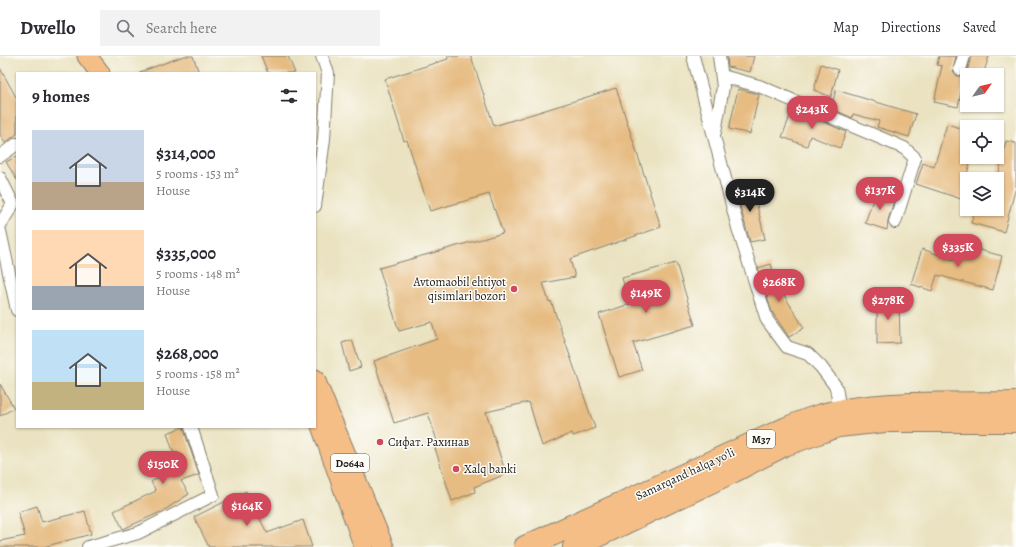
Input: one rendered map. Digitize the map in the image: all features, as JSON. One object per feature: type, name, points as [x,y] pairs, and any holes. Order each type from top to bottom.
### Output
[{"type":"highway","name":"Samarqand halqa yoʻli","points":[[525,547],[787,428],[814,418],[840,411],[886,406],[1016,403]]},
{"type":"highway","name":"Samarqand halqa yoʻli","points":[[574,547],[734,471],[784,445],[838,426],[885,421],[1016,421]]},
{"type":"main road","points":[[87,56],[99,72]]},
{"type":"main road","points":[[102,56],[114,72]]},
{"type":"main road","name":"D064a","points":[[316,381],[384,547]]},
{"type":"main road","name":"D064a","points":[[316,412],[364,547]]},
{"type":"street","points":[[316,199],[324,140],[328,73],[322,56]]},
{"type":"street","points":[[693,56],[738,228],[767,320],[787,346],[808,354],[821,367],[836,387],[840,411]]},
{"type":"street","points":[[714,136],[723,87],[719,56]]},
{"type":"street","points":[[960,68],[964,56]]},
{"type":"street","points":[[722,76],[759,86],[904,148],[915,158],[895,222]]},
{"type":"street","points":[[0,156],[16,145]]},
{"type":"street","points":[[0,178],[3,192],[13,204],[0,225]]},
{"type":"street","points":[[0,231],[16,305]]},
{"type":"street","points":[[88,547],[138,533],[213,494],[191,428]]},
{"type":"building","points":[[184,56],[193,56],[199,72],[140,72]]},
{"type":"building","points":[[261,56],[288,56],[295,72],[268,72]]},
{"type":"building","points":[[447,56],[471,56],[494,126],[616,88],[661,227],[570,259],[575,277],[543,283],[549,302],[551,301],[595,428],[573,436],[572,433],[542,446],[529,402],[486,412],[506,474],[474,487],[475,492],[452,501],[434,445],[438,444],[428,413],[394,423],[374,361],[437,339],[432,322],[399,331],[379,268],[503,233],[489,194],[430,211],[407,140],[404,141],[385,79],[448,59]]},
{"type":"building","points":[[727,56],[754,56],[750,72],[728,67]]},
{"type":"building","points":[[939,56],[956,56],[953,71],[957,76],[960,76],[960,97],[958,107],[934,102],[942,66],[937,65]]},
{"type":"building","points":[[971,56],[989,56],[985,68],[968,68]]},
{"type":"building","points":[[821,64],[838,70],[831,97],[814,90]]},
{"type":"building","points":[[0,68],[16,97],[16,135],[5,143],[0,135]]},
{"type":"building","points":[[738,89],[759,94],[750,134],[729,129]]},
{"type":"building","points":[[836,90],[916,114],[909,137],[877,127],[879,121],[853,114],[852,118],[831,108]]},
{"type":"building","points":[[793,108],[846,132],[840,148],[810,136],[807,146],[782,137]]},
{"type":"building","points":[[947,124],[960,128],[960,164],[970,164],[968,172],[960,172],[960,199],[916,184],[923,163],[934,167]]},
{"type":"building","points":[[1006,141],[1016,143],[1016,187],[1004,232],[971,223],[973,216],[1004,216],[1004,172],[999,172],[1001,164],[1004,164],[1004,150]]},
{"type":"building","points":[[16,157],[16,178],[6,162]]},
{"type":"building","points":[[752,184],[765,239],[750,242],[735,188]]},
{"type":"building","points":[[876,191],[895,198],[888,220],[887,230],[865,223]]},
{"type":"building","points":[[958,244],[1002,256],[993,290],[937,275],[932,291],[911,284],[922,249],[954,260]]},
{"type":"building","points":[[676,263],[695,325],[633,343],[642,370],[619,377],[599,314],[630,304],[622,278]]},
{"type":"building","points":[[771,264],[780,297],[784,295],[804,328],[789,337],[772,312],[758,268]]},
{"type":"building","points":[[877,299],[899,299],[900,343],[877,344]]},
{"type":"building","points":[[352,340],[361,367],[349,371],[342,343]]},
{"type":"building","points":[[0,384],[14,408],[0,416]]},
{"type":"building","points":[[183,428],[199,475],[181,481],[189,494],[163,511],[123,529],[114,511],[156,491],[151,482],[178,466],[167,433]]},
{"type":"building","points":[[246,491],[267,533],[303,520],[312,547],[209,547],[194,517]]},
{"type":"building","points":[[37,506],[42,522],[85,511],[91,534],[43,547],[0,547],[0,541],[25,536],[18,512]]},
{"type":"place","name":"Avtomaobil ehtiyot qisimlari bozori","points":[[514,289]]},
{"type":"place","name":"Сифат. Рахинав","points":[[380,442]]},
{"type":"place","name":"Xalq banki","points":[[456,469]]}]
